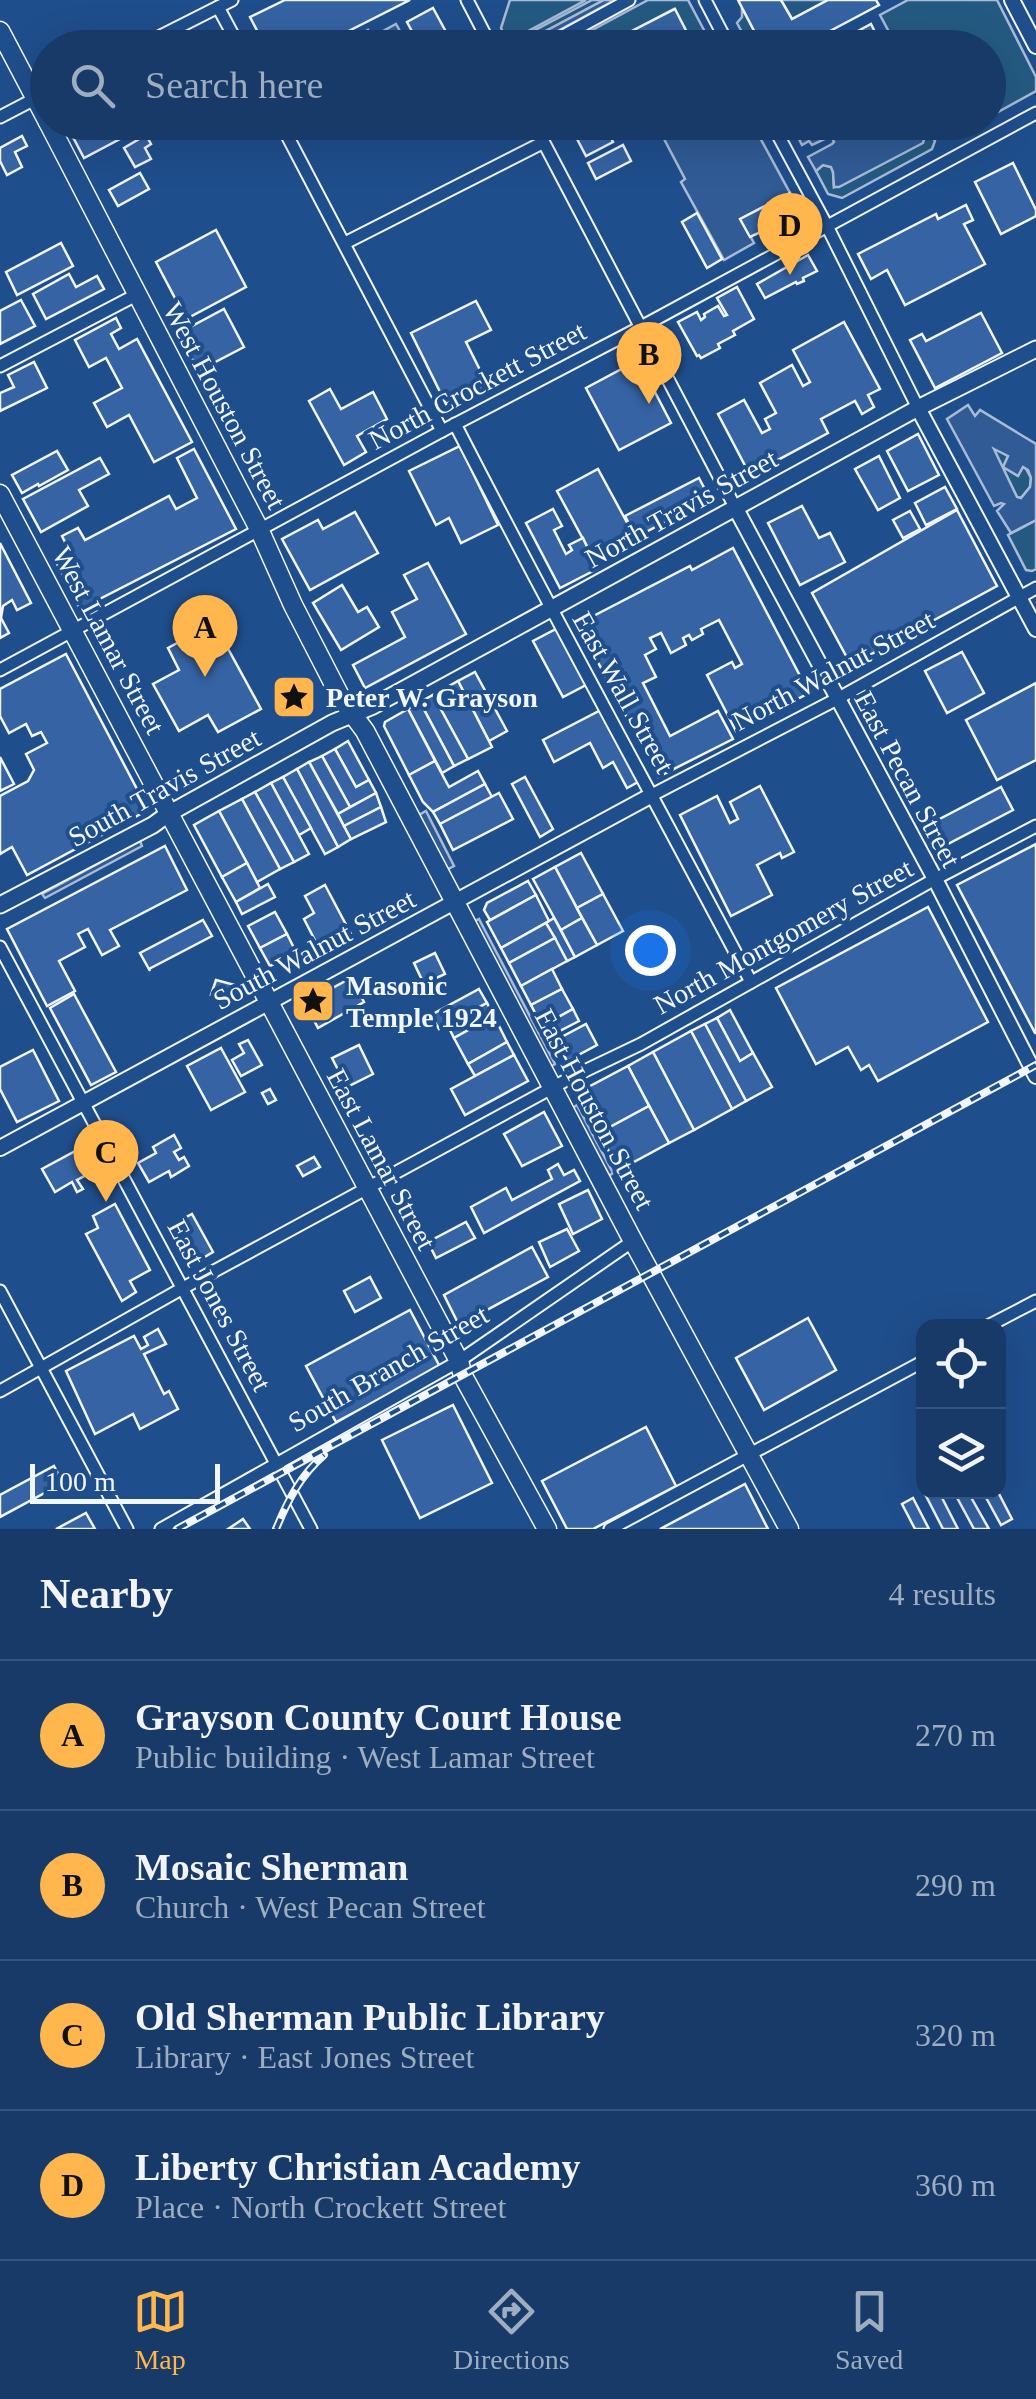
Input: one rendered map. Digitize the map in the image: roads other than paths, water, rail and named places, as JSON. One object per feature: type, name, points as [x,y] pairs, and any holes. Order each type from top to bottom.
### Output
[{"type":"main road","name":"West Houston Street","points":[[0,31],[30,78]]},
{"type":"main road","name":"West Houston Street","points":[[57,140],[259,529],[293,605],[352,713]]},
{"type":"main road","name":"North Travis Street","points":[[352,713],[373,706],[918,408],[1036,349]]},
{"type":"main road","name":"West Lamar Street","points":[[0,494],[168,814]]},
{"type":"main road","name":"South Travis Street","points":[[0,905],[153,825],[352,713]]},
{"type":"main road","name":"East Houston Street","points":[[352,713],[789,1529]]},
{"type":"main road","name":"East Lamar Street","points":[[168,814],[547,1529]]},
{"type":"street","points":[[173,30],[232,0]]},
{"type":"street","points":[[467,0],[483,30]]},
{"type":"street","points":[[574,30],[629,0]]},
{"type":"street","points":[[705,0],[721,30]]},
{"type":"street","points":[[1012,0],[1036,46]]},
{"type":"street","points":[[218,7],[230,30]]},
{"type":"street","points":[[0,116],[30,101]]},
{"type":"street","name":"North Crockett Street","points":[[1006,130],[1036,114]]},
{"type":"street","points":[[290,140],[442,430]]},
{"type":"street","points":[[781,140],[1036,629]]},
{"type":"street","name":"North Crockett Street","points":[[0,670],[988,140]]},
{"type":"street","points":[[345,243],[542,142],[735,507]]},
{"type":"street","points":[[0,366],[136,295]]},
{"type":"street","name":"East Wall Street","points":[[455,424],[751,982]]},
{"type":"street","name":"East Pecan Street","points":[[735,507],[1036,1076]]},
{"type":"street","name":"North Walnut Street","points":[[652,794],[837,699],[1036,588]]},
{"type":"street","name":"South Walnut Street","points":[[0,1148],[652,794]]},
{"type":"street","name":"North Montgomery Street","points":[[0,1391],[182,1288],[552,1088],[642,1044],[1036,826]]},
{"type":"street","name":"East Jones Street","points":[[0,946],[311,1529]]},
{"type":"street","name":"South Branch Street","points":[[161,1529],[459,1361],[633,1242]]},
{"type":"street","points":[[0,1291],[126,1529]]},
{"type":"street","points":[[1001,1319],[1036,1301]]},
{"type":"street","points":[[610,1529],[916,1365]]},
{"type":"railway","points":[[177,1529],[1036,1065]]},
{"type":"railway","points":[[276,1529],[296,1489],[324,1455]]},
{"type":"place","name":"Liberty Christian Academy","points":[[790,275]]},
{"type":"place","name":"Mosaic Sherman","points":[[649,404]]},
{"type":"place","name":"Grayson County Court House","points":[[205,677]]},
{"type":"place","name":"Peter W. Grayson","points":[[294,697]]},
{"type":"place","name":"Masonic Temple 1924","points":[[313,1001]]},
{"type":"place","name":"Old Sherman Public Library","points":[[106,1202]]}]
